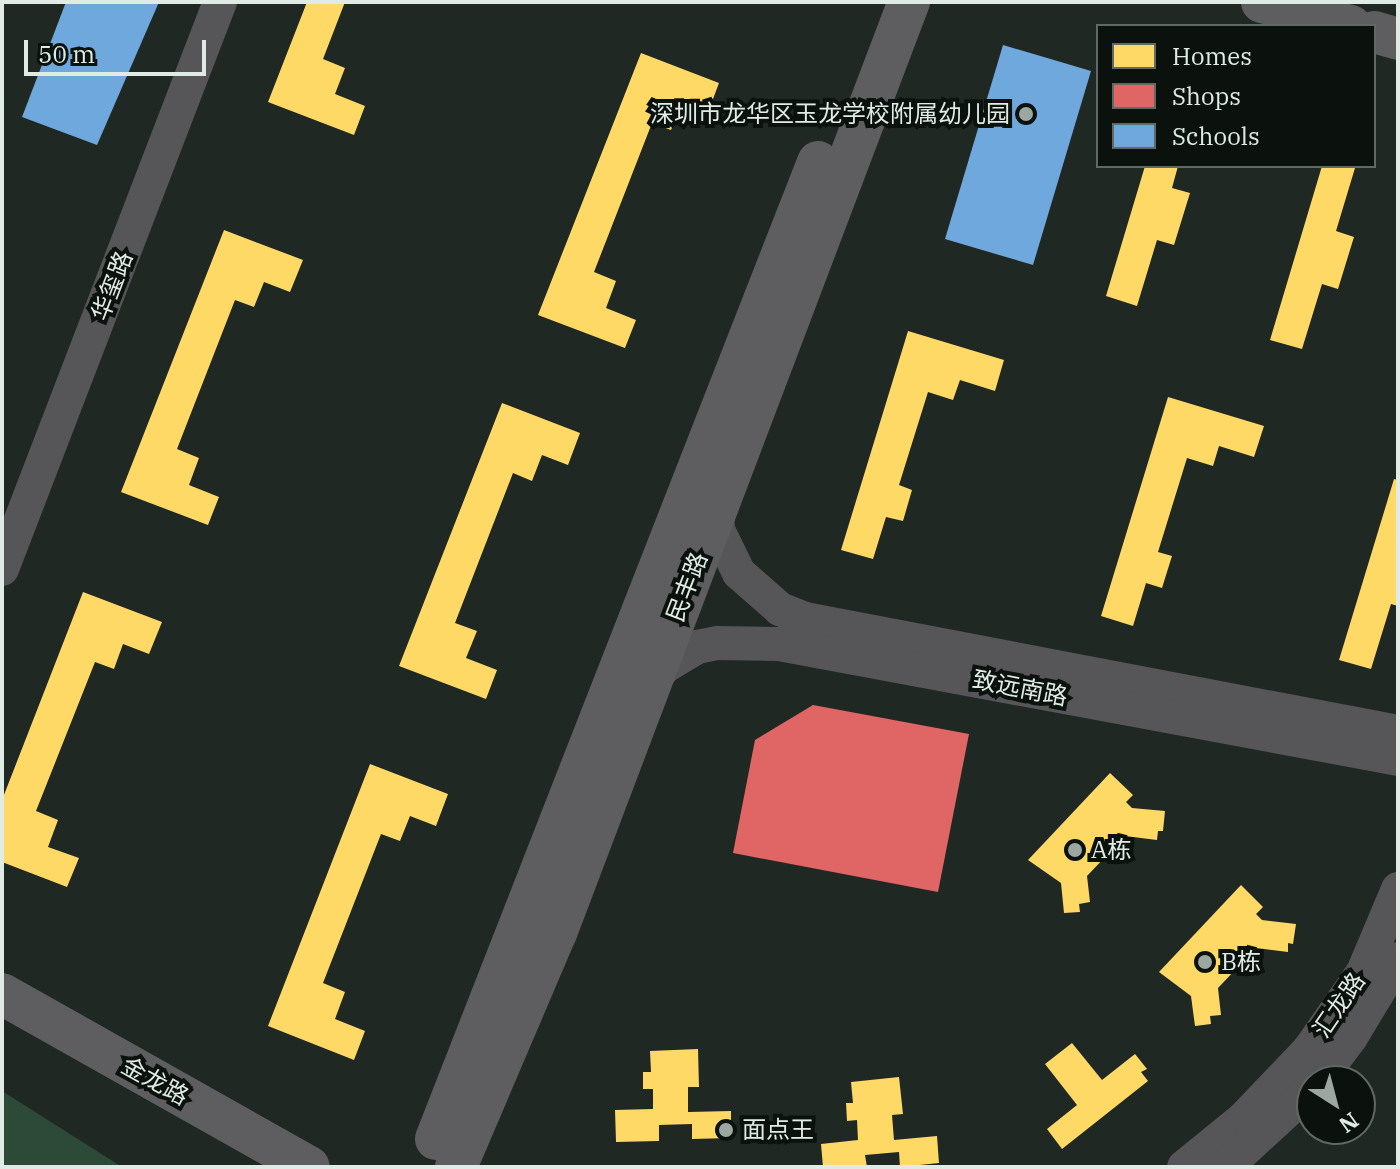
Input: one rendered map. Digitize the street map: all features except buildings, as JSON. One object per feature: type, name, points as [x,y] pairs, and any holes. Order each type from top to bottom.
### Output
[{"type":"main road","points":[[887,11],[931,2]]},
{"type":"main road","points":[[1262,2],[1344,24]]},
{"type":"main road","name":"民丰路","points":[[456,1167],[556,933],[717,507],[887,11]]},
{"type":"main road","name":"民丰路","points":[[427,1167],[887,11]]},
{"type":"main road","points":[[1376,33],[1398,39]]},
{"type":"main road","name":"金龙路","points":[[2,994],[309,1167]]},
{"type":"main road","name":"金龙路","points":[[2,1026],[254,1167]]},
{"type":"street","name":"华玺路","points":[[2,569],[220,2]]},
{"type":"street","name":"致远南路","points":[[717,507],[718,530],[739,573],[780,609],[805,619],[1398,732]]},
{"type":"street","name":"致远南路","points":[[651,682],[664,667],[697,647],[779,644],[1398,759]]},
{"type":"street","name":"汇龙路","points":[[1184,1167],[1244,1118],[1316,1041],[1363,972],[1398,889]]},
{"type":"street","name":"汇龙路","points":[[1330,1065],[1351,1037],[1398,959]]},
{"type":"street","points":[[1226,1167],[1260,1141],[1296,1104]]},
{"type":"green space","points":[[2,1091],[122,1167],[2,1167]]},
{"type":"place","name":"深圳市龙华区玉龙学校附属幼儿园","points":[[1026,114]]},
{"type":"place","name":"A栋","points":[[1075,850]]},
{"type":"place","name":"B栋","points":[[1205,962]]},
{"type":"place","name":"面点王","points":[[726,1130]]}]
